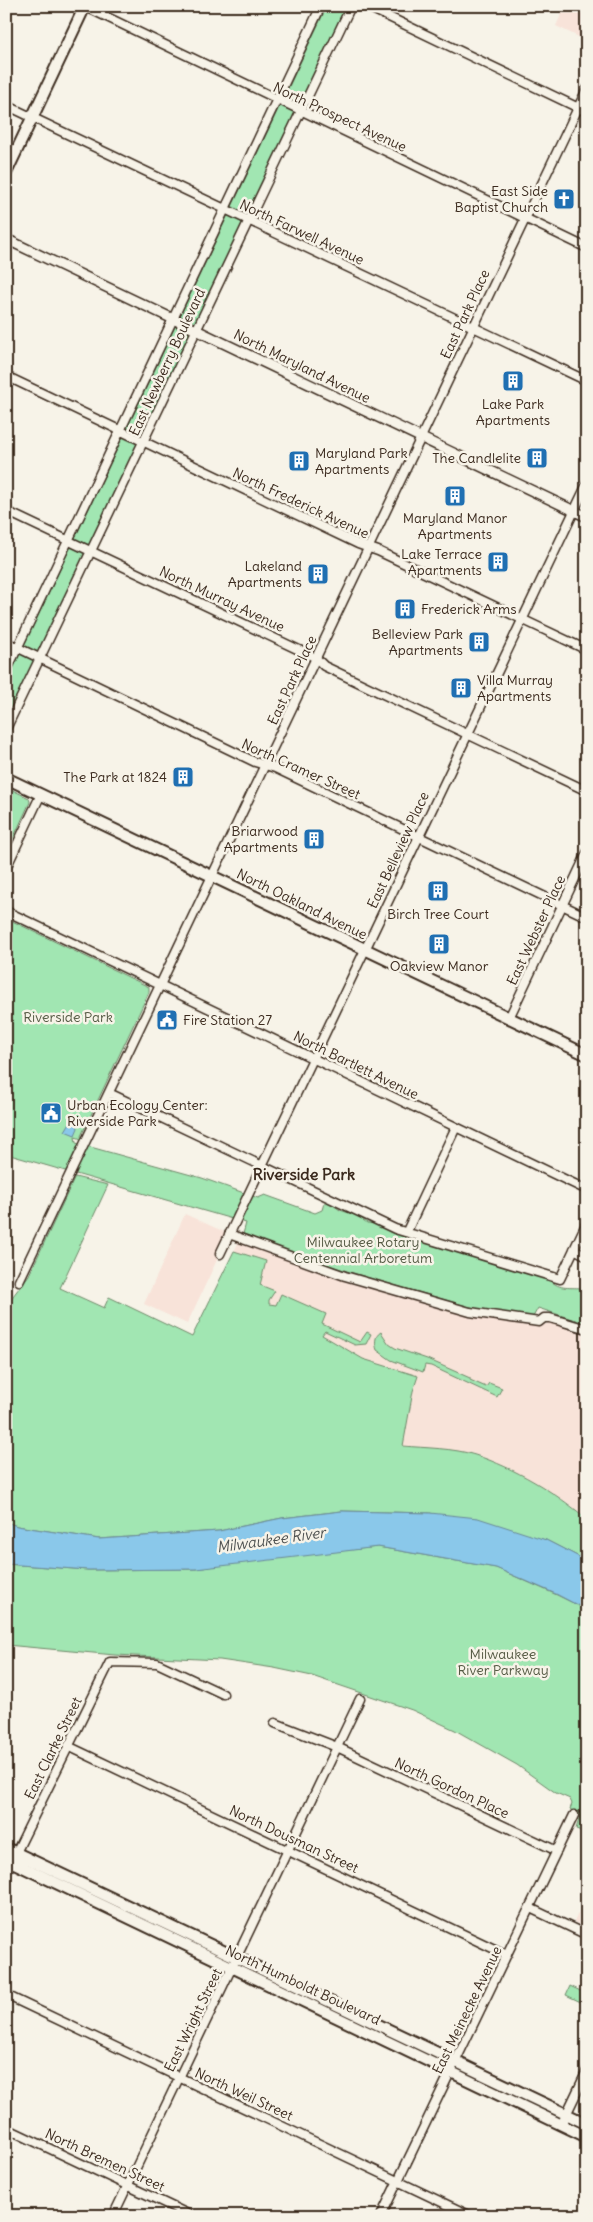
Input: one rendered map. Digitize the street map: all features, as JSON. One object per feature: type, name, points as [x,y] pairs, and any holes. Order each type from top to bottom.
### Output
[{"type":"main road","points":[[6,173],[85,6]]},
{"type":"main road","name":"North Oakland Avenue","points":[[6,778],[587,1055]]},
{"type":"main road","name":"North Humboldt Boulevard","points":[[10,1855],[234,1962],[456,2062],[587,2124]]},
{"type":"main road","name":"North Humboldt Boulevard","points":[[234,1962],[450,2072],[587,2137]]},
{"type":"street","name":"North Prospect Avenue","points":[[85,6],[276,100],[587,248]]},
{"type":"street","name":"East Newberry Boulevard","points":[[6,672],[321,6]]},
{"type":"street","name":"East Newberry Boulevard","points":[[6,729],[351,6]]},
{"type":"street","points":[[366,6],[587,112]]},
{"type":"street","name":"East Park Place","points":[[19,1281],[587,89]]},
{"type":"street","name":"North Farwell Avenue","points":[[6,105],[587,382]]},
{"type":"street","name":"North Maryland Avenue","points":[[6,239],[587,517]]},
{"type":"street","name":"North Frederick Avenue","points":[[6,376],[368,549],[378,551],[587,650]]},
{"type":"street","name":"East Belleview Place","points":[[220,1254],[587,484]]},
{"type":"street","name":"North Murray Avenue","points":[[6,511],[316,658],[324,666],[587,791]]},
{"type":"street","name":"North Cramer Street","points":[[6,642],[264,766],[275,768],[587,918]]},
{"type":"street","points":[[6,868],[41,794]]},
{"type":"street","name":"East Webster Place","points":[[509,1018],[587,853]]},
{"type":"street","name":"North Bartlett Avenue","points":[[6,911],[587,1190]]},
{"type":"street","points":[[109,1093],[395,1229],[407,1231],[560,1279],[587,1222]]},
{"type":"street","points":[[407,1231],[456,1128]]},
{"type":"street","points":[[229,1234],[345,1276],[470,1312],[539,1322],[544,1318],[550,1318],[587,1328]]},
{"type":"street","points":[[574,1250],[587,1256]]},
{"type":"street","name":"East Clarke Street","points":[[6,1873],[10,1855],[110,1662],[157,1663],[223,1694]]},
{"type":"street","name":"East Wright Street","points":[[113,2216],[360,1699]]},
{"type":"street","name":"North Gordon Place","points":[[275,1723],[337,1747],[556,1851]]},
{"type":"street","name":"North Dousman Street","points":[[68,1746],[508,1955]]},
{"type":"street","name":"East Meinecke Avenue","points":[[381,2216],[574,1815]]},
{"type":"street","points":[[530,1908],[587,1935]]},
{"type":"street","name":"North Weil Street","points":[[6,1995],[471,2216]]},
{"type":"street","points":[[561,2125],[587,2070]]},
{"type":"street","name":"North Bremen Street","points":[[6,2128],[192,2216]]},
{"type":"shaded area","points":[[565,6],[587,6],[587,41],[556,26]]},
{"type":"shaded area","points":[[185,1214],[229,1234],[187,1324],[144,1304]]},
{"type":"shaded area","points":[[238,1243],[343,1280],[469,1316],[528,1326],[550,1322],[587,1333],[587,1519],[568,1503],[509,1469],[473,1454],[402,1446],[150,1425]]},
{"type":"shaded area","points":[[587,1895],[587,1928],[574,1922]]},
{"type":"green space","points":[[327,6],[346,6],[6,721],[6,683]]},
{"type":"green space","points":[[6,787],[29,798],[30,802],[6,854]]},
{"type":"green space","name":"Milwaukee Rotary Centennial Arboretum","points":[[6,918],[149,987],[149,992],[81,1136],[82,1139],[75,1137],[76,1143],[202,1178],[258,1198],[265,1195],[315,1213],[322,1210],[324,1203],[329,1202],[340,1210],[358,1216],[367,1223],[378,1224],[410,1239],[434,1243],[549,1278],[559,1286],[581,1288],[587,1293],[587,1324],[538,1308],[533,1317],[506,1315],[465,1306],[356,1274],[266,1243],[243,1234],[246,1223],[10,1155],[6,1162]]},
{"type":"green space","points":[[75,1177],[108,1185],[60,1288],[104,1308],[109,1297],[192,1337],[234,1251],[266,1261],[260,1285],[275,1291],[269,1300],[269,1304],[276,1305],[281,1294],[326,1314],[322,1324],[360,1342],[367,1332],[371,1334],[366,1344],[355,1345],[325,1331],[322,1335],[363,1359],[418,1376],[413,1391],[403,1446],[449,1450],[475,1455],[520,1474],[548,1490],[587,1519],[587,1561],[546,1540],[430,1513],[342,1511],[282,1518],[219,1531],[99,1539],[17,1526],[6,1522],[6,1311],[13,1296],[29,1275]]},
{"type":"green space","points":[[381,1332],[389,1344],[395,1348],[427,1359],[486,1387],[489,1383],[502,1388],[497,1397],[431,1366],[425,1365],[423,1372],[391,1360],[377,1350],[376,1338]]},
{"type":"green space","name":"Milwaukee River Parkway","points":[[378,1547],[496,1568],[587,1610],[587,1799],[584,1797],[587,1800],[587,1833],[576,1829],[580,1816],[570,1809],[572,1804],[570,1799],[556,1793],[517,1765],[455,1730],[412,1710],[312,1676],[220,1660],[115,1655],[6,1645],[6,1564],[88,1570],[196,1569],[264,1559]]},
{"type":"green space","points":[[570,1986],[587,1994],[587,2005],[566,1995]]},
{"type":"water","points":[[71,1121],[76,1123],[78,1128],[75,1135],[65,1131]]},
{"type":"water","name":"Milwaukee River","points":[[342,1511],[430,1513],[478,1518],[546,1540],[587,1561],[587,1610],[556,1594],[496,1568],[378,1547],[196,1569],[88,1570],[6,1564],[6,1522],[17,1526],[99,1539],[219,1531],[282,1518]]},
{"type":"place","name":"East Side Baptist Church","points":[[564,199]]},
{"type":"place","name":"Lake Park Apartments","points":[[513,381]]},
{"type":"place","name":"The Candlelite","points":[[537,458]]},
{"type":"place","name":"Maryland Park Apartments","points":[[299,461]]},
{"type":"place","name":"Maryland Manor Apartments","points":[[455,496]]},
{"type":"place","name":"Lake Terrace Apartments","points":[[498,562]]},
{"type":"place","name":"Lakeland Apartments","points":[[318,574]]},
{"type":"place","name":"Frederick Arms","points":[[405,609]]},
{"type":"place","name":"Belleview Park Apartments","points":[[479,642]]},
{"type":"place","name":"Villa Murray Apartments","points":[[461,688]]},
{"type":"place","name":"The Park at 1824","points":[[183,777]]},
{"type":"place","name":"Briarwood Apartments","points":[[314,839]]},
{"type":"place","name":"Birch Tree Court","points":[[438,891]]},
{"type":"place","name":"Oakview Manor","points":[[439,944]]},
{"type":"place","name":"Fire Station 27","points":[[167,1020]]},
{"type":"place","name":"Urban Ecology Center: Riverside Park","points":[[51,1113]]},
{"type":"district","name":"Riverside Park","points":[[304,1174]]}]
